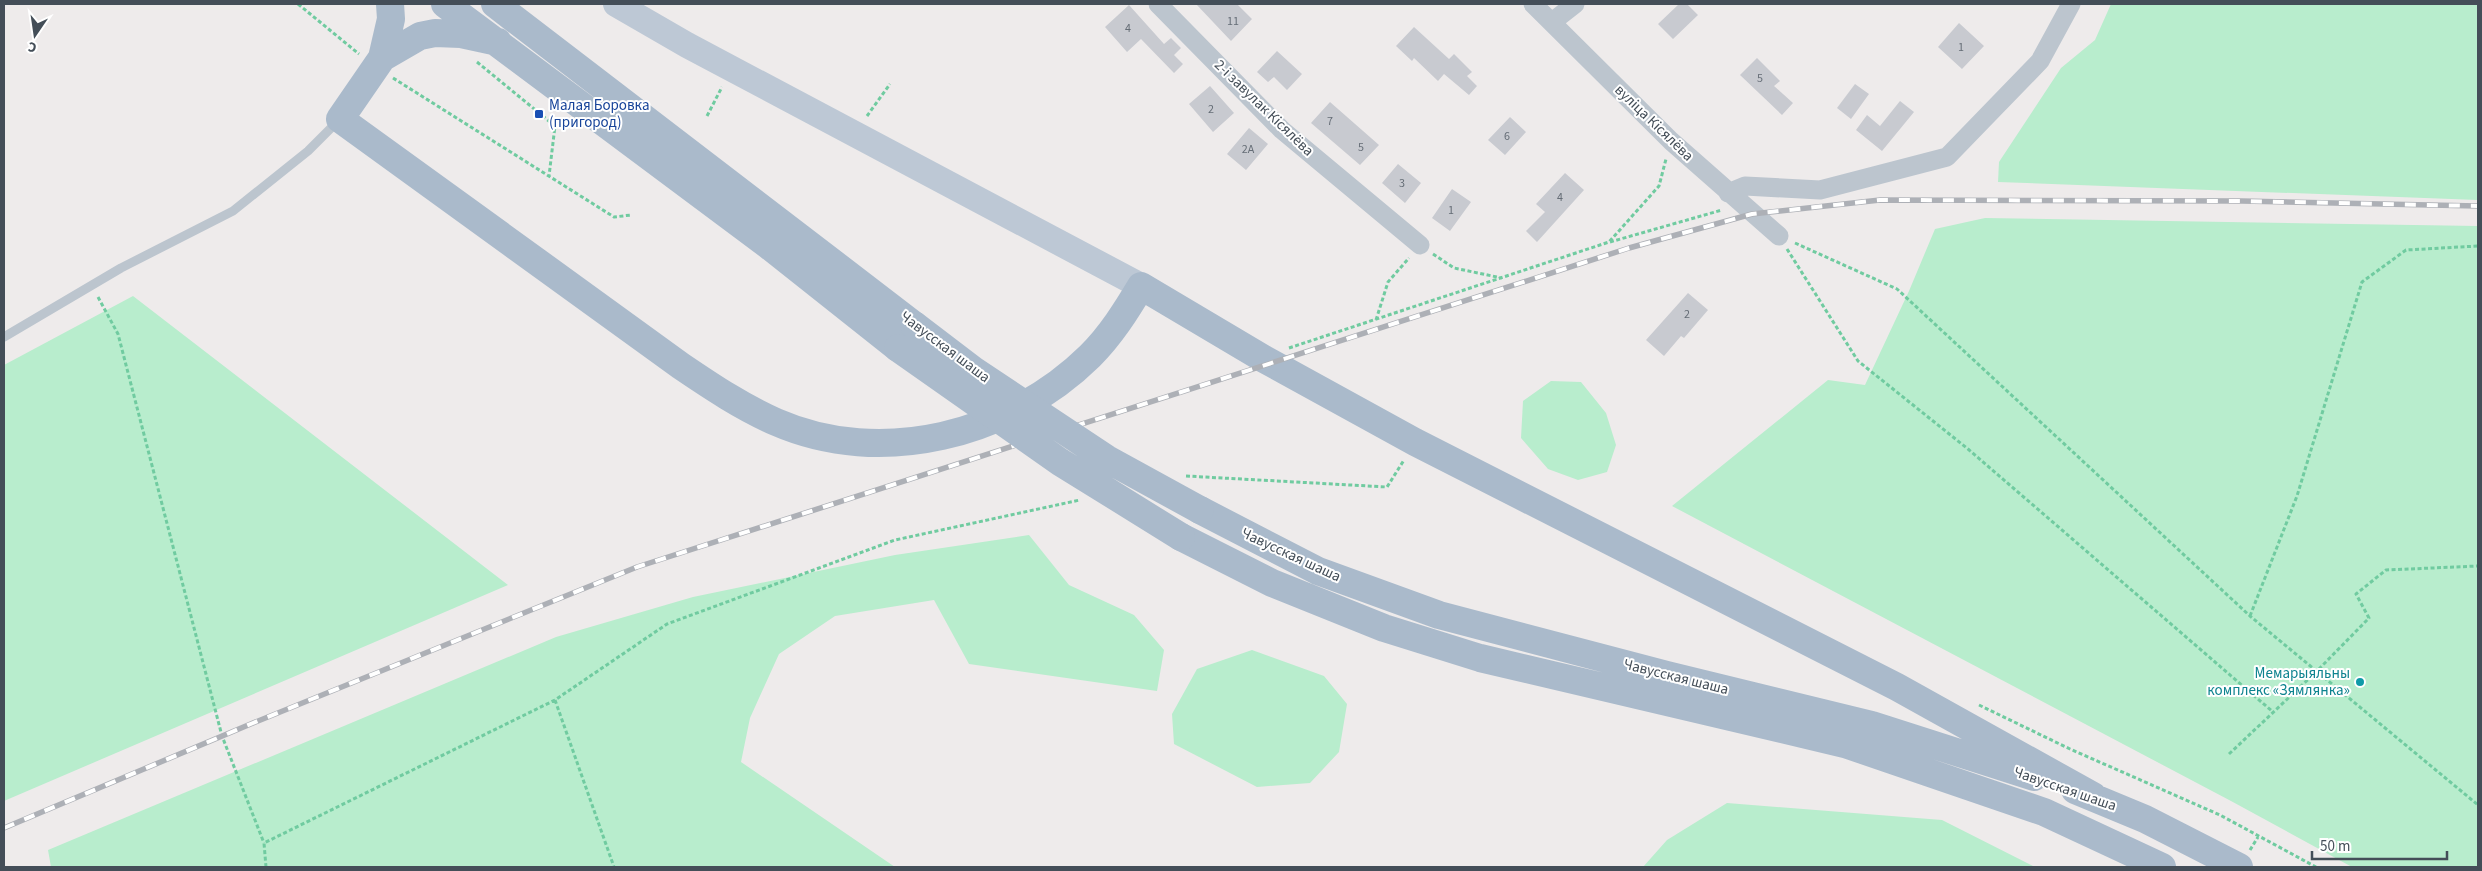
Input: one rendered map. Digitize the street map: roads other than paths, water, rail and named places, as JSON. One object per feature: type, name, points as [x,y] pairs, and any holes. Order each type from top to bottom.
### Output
[{"type":"main road","points":[[390,4],[391,18],[378,62],[340,119],[681,366],[730,399],[777,422],[827,438],[872,443],[918,442],[967,430],[1016,410],[1058,384],[1091,356],[1118,324],[1141,286],[1264,359],[1415,442],[1897,688],[2093,796]]},
{"type":"main road","name":"Чавусская шаша","points":[[446,4],[768,245],[898,348],[1060,462],[1181,537],[1272,583],[1384,628],[1480,658],[1845,744],[2044,812],[2162,867]]},
{"type":"main road","name":"Чавусская шаша","points":[[495,4],[973,370],[1107,459],[1318,571],[1439,615],[1657,672],[1872,725],[2093,796],[2145,819],[2239,867]]},
{"type":"main road","points":[[378,62],[420,36],[434,33],[461,34],[498,42]]},
{"type":"street","name":"2-і завулак Кісялёва","points":[[1158,4],[1282,130],[1420,245]]},
{"type":"street","name":"вуліца Кісялёва","points":[[1534,4],[1671,141],[1779,236]]},
{"type":"street","points":[[1552,22],[1575,4]]},
{"type":"street","points":[[1735,198],[1745,186],[1820,190],[1947,157],[2040,61],[2071,4]]},
{"type":"street","points":[[625,6],[686,45],[1141,286]]},
{"type":"lane","points":[[4,337],[92,286],[233,212],[308,151],[340,119]]},
{"type":"railway","points":[[4,828],[253,723],[637,567],[1629,248],[1752,214],[1880,200],[2242,201],[2478,206]]},
{"type":"place","name":"Малая Боровка (пригород)","points":[[539,114]]},
{"type":"place","name":"Мемарыяльны комплекс «Зямлянка»","points":[[2360,682]]}]
